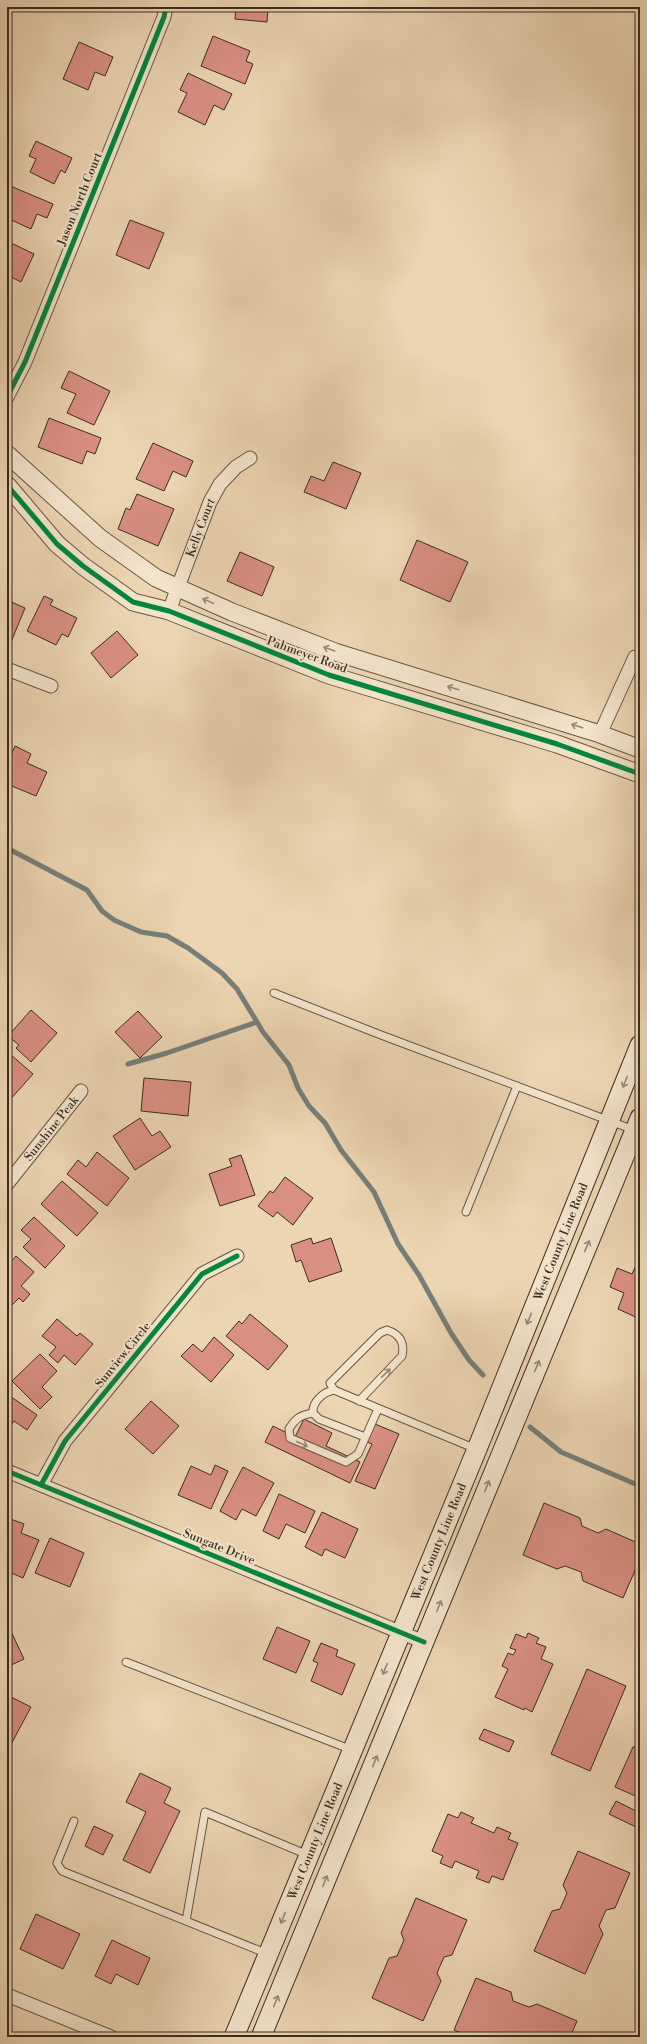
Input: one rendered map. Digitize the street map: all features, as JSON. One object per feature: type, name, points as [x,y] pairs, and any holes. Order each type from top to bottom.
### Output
[{"type":"main road","name":"West County Line Road","points":[[235,2037],[308,1855],[477,1449],[640,1045]]},
{"type":"main road","name":"West County Line Road","points":[[261,2037],[499,1457],[638,1124]]},
{"type":"main road","points":[[477,1449],[499,1457]]},
{"type":"street","name":"Jason North Court","points":[[7,397],[28,354],[166,7]]},
{"type":"street","name":"Pahmeyer Road","points":[[7,454],[100,538],[137,566],[156,578],[267,626],[335,652],[600,734],[640,749]]},
{"type":"street","name":"Kelly Court","points":[[169,611],[210,502],[220,484],[236,467],[250,458]]},
{"type":"street","name":"Pahmeyer Road","points":[[7,485],[57,544],[83,566],[133,602],[169,611],[329,675],[557,744],[640,774]]},
{"type":"street","points":[[600,734],[635,657]]},
{"type":"street","points":[[7,669],[51,686]]},
{"type":"street","name":"Sunshine Peak","points":[[7,1184],[81,1091]]},
{"type":"street","name":"Sunview Circle","points":[[42,1485],[66,1440],[202,1274],[237,1256]]},
{"type":"street","name":"Sungate Drive","points":[[7,1471],[424,1642]]},
{"type":"street","points":[[7,1995],[83,2032],[111,2037]]},
{"type":"lane","points":[[274,993],[609,1122],[638,1124]]},
{"type":"lane","points":[[466,1212],[517,1086]]},
{"type":"lane","points":[[334,1390],[330,1383],[337,1375],[380,1333],[387,1330],[392,1332],[402,1341],[404,1347],[402,1356],[359,1401]]},
{"type":"lane","points":[[312,1413],[312,1408],[318,1399],[328,1391],[334,1390],[477,1449]]},
{"type":"lane","points":[[365,1437],[319,1419],[312,1413],[305,1414],[294,1421],[289,1429],[290,1438],[346,1462],[358,1454],[378,1409]]},
{"type":"lane","points":[[126,1662],[352,1750]]},
{"type":"lane","points":[[186,1921],[205,1812],[308,1855]]},
{"type":"lane","points":[[74,1821],[57,1863],[62,1871],[268,1954]]},
{"type":"building","points":[[236,7],[268,7],[267,22],[235,19]]},
{"type":"building","points":[[213,36],[250,51],[246,61],[253,64],[245,84],[201,66]]},
{"type":"building","points":[[79,42],[113,57],[105,76],[95,72],[88,90],[63,79]]},
{"type":"building","points":[[188,73],[232,94],[224,110],[214,105],[205,125],[178,112],[187,93],[180,90]]},
{"type":"building","points":[[36,141],[72,158],[65,173],[61,170],[54,184],[30,172],[36,159],[29,156]]},
{"type":"building","points":[[8,185],[53,204],[47,218],[37,214],[31,229],[7,218]]},
{"type":"building","points":[[130,220],[164,233],[149,269],[116,255]]},
{"type":"building","points":[[7,241],[34,254],[21,282],[7,275]]},
{"type":"building","points":[[7,301],[11,302],[7,312]]},
{"type":"building","points":[[69,371],[110,391],[94,425],[67,413],[76,394],[61,388]]},
{"type":"building","points":[[49,418],[101,438],[95,454],[87,451],[82,464],[38,447]]},
{"type":"building","points":[[153,443],[193,461],[186,477],[173,471],[164,491],[136,479]]},
{"type":"building","points":[[333,462],[361,473],[346,509],[304,492],[311,476],[324,481]]},
{"type":"building","points":[[137,494],[174,509],[158,546],[118,529],[126,508],[130,510]]},
{"type":"building","points":[[417,540],[468,562],[450,602],[400,580]]},
{"type":"building","points":[[240,552],[274,567],[262,596],[227,581]]},
{"type":"building","points":[[44,596],[53,600],[50,605],[77,618],[68,637],[62,634],[56,645],[27,631]]},
{"type":"building","points":[[7,600],[25,608],[11,642],[7,640]]},
{"type":"building","points":[[117,631],[138,655],[111,678],[91,653]]},
{"type":"building","points":[[15,746],[31,754],[27,763],[47,772],[36,796],[7,784],[7,764]]},
{"type":"building","points":[[31,1010],[57,1033],[31,1062],[16,1048],[19,1045],[8,1036]]},
{"type":"building","points":[[138,1011],[162,1037],[140,1058],[115,1032]]},
{"type":"building","points":[[10,1054],[33,1074],[8,1102],[7,1057]]},
{"type":"building","points":[[144,1078],[191,1082],[188,1116],[141,1111]]},
{"type":"building","points":[[140,1118],[152,1136],[160,1131],[171,1147],[135,1170],[113,1136]]},
{"type":"building","points":[[97,1152],[129,1178],[107,1206],[67,1174],[78,1160],[86,1167]]},
{"type":"building","points":[[241,1155],[255,1195],[220,1206],[209,1174],[232,1166],[229,1159]]},
{"type":"building","points":[[285,1177],[313,1198],[293,1225],[277,1212],[273,1217],[258,1206],[270,1191],[273,1193]]},
{"type":"building","points":[[62,1181],[98,1213],[77,1236],[41,1204]]},
{"type":"building","points":[[34,1217],[65,1246],[45,1268],[23,1247],[31,1239],[21,1230]]},
{"type":"building","points":[[311,1238],[313,1244],[331,1238],[342,1271],[309,1282],[301,1260],[296,1262],[291,1245]]},
{"type":"building","points":[[16,1256],[34,1272],[21,1286],[30,1294],[23,1302],[19,1298],[11,1306],[7,1303],[7,1266]]},
{"type":"building","points":[[640,1257],[640,1319],[618,1309],[624,1293],[610,1287],[617,1268],[632,1274]]},
{"type":"building","points":[[250,1314],[288,1346],[268,1370],[226,1336],[239,1321],[242,1324]]},
{"type":"building","points":[[57,1319],[77,1336],[80,1333],[93,1344],[75,1365],[64,1355],[58,1363],[49,1355],[56,1347],[42,1336]]},
{"type":"building","points":[[214,1337],[234,1355],[211,1382],[181,1356],[193,1344],[202,1352]]},
{"type":"building","points":[[40,1354],[57,1371],[42,1387],[52,1397],[40,1409],[12,1381]]},
{"type":"building","points":[[7,1394],[37,1415],[27,1430],[14,1421],[7,1431]]},
{"type":"building","points":[[151,1401],[179,1426],[153,1454],[125,1429]]},
{"type":"building","points":[[304,1419],[332,1433],[326,1446],[360,1462],[350,1483],[265,1442],[273,1426],[295,1437]]},
{"type":"building","points":[[375,1424],[399,1434],[375,1489],[355,1481],[372,1444],[367,1442]]},
{"type":"building","points":[[215,1465],[228,1471],[211,1509],[178,1495],[191,1466],[211,1475]]},
{"type":"building","points":[[243,1467],[274,1483],[256,1516],[242,1509],[236,1520],[220,1511]]},
{"type":"building","points":[[279,1494],[315,1511],[305,1533],[286,1524],[279,1539],[263,1531]]},
{"type":"building","points":[[544,1503],[580,1518],[582,1526],[598,1533],[606,1529],[640,1544],[640,1559],[623,1598],[583,1581],[581,1572],[565,1566],[557,1569],[523,1555]]},
{"type":"building","points":[[322,1512],[358,1529],[345,1558],[325,1549],[322,1556],[305,1547]]},
{"type":"building","points":[[8,1518],[24,1524],[21,1533],[39,1540],[23,1578],[7,1571]]},
{"type":"building","points":[[50,1538],[84,1553],[70,1587],[35,1573]]},
{"type":"building","points":[[9,1627],[24,1659],[7,1667],[7,1628]]},
{"type":"building","points":[[277,1627],[310,1641],[296,1673],[263,1659]]},
{"type":"building","points":[[528,1633],[539,1638],[536,1643],[546,1647],[541,1659],[553,1664],[532,1712],[495,1697],[508,1669],[502,1666],[508,1653],[513,1655],[516,1650],[510,1648],[516,1634],[526,1638]]},
{"type":"building","points":[[321,1643],[338,1650],[336,1656],[355,1664],[342,1695],[311,1681],[318,1663],[313,1661]]},
{"type":"building","points":[[587,1669],[626,1686],[590,1771],[551,1754]]},
{"type":"building","points":[[7,1695],[31,1707],[9,1748],[7,1747]]},
{"type":"building","points":[[484,1729],[514,1741],[509,1752],[479,1739]]},
{"type":"building","points":[[640,1745],[640,1798],[615,1787],[633,1747]]},
{"type":"building","points":[[140,1773],[171,1788],[164,1803],[180,1811],[150,1873],[123,1860],[146,1812],[126,1802]]},
{"type":"building","points":[[616,1801],[640,1813],[640,1829],[609,1814]]},
{"type":"building","points":[[461,1812],[474,1818],[471,1823],[494,1833],[497,1827],[511,1833],[508,1839],[518,1843],[503,1880],[492,1876],[489,1883],[476,1878],[479,1871],[455,1861],[452,1868],[440,1863],[443,1856],[432,1851],[448,1814],[458,1818]]},
{"type":"building","points":[[94,1826],[113,1835],[103,1855],[85,1846]]},
{"type":"building","points":[[578,1851],[630,1873],[615,1908],[606,1910],[599,1926],[603,1934],[585,1974],[534,1951],[552,1911],[560,1909],[567,1893],[563,1885]]},
{"type":"building","points":[[416,1898],[467,1920],[452,1955],[444,1957],[437,1973],[441,1981],[423,2021],[372,1998],[389,1958],[397,1956],[404,1940],[401,1933]]},
{"type":"building","points":[[36,1914],[80,1934],[63,1969],[20,1949]]},
{"type":"building","points":[[112,1940],[150,1958],[138,1985],[116,1974],[111,1984],[95,1976]]},
{"type":"building","points":[[476,1978],[511,1992],[513,2001],[529,2007],[537,2004],[577,2021],[570,2037],[471,2037],[454,2030]]},
{"type":"building","points":[[638,2026],[640,2027],[640,2037],[633,2037]]},
{"type":"waterway","points":[[7,848],[87,890],[102,911],[114,920],[141,932],[167,936],[188,948],[222,973],[237,989],[263,1032],[289,1065],[298,1088],[309,1106],[325,1123],[341,1150],[374,1192],[398,1244],[419,1275],[451,1333],[469,1360],[483,1375]]},
{"type":"waterway","points":[[128,1064],[167,1053],[257,1022]]},
{"type":"waterway","points":[[530,1427],[561,1452],[640,1486]]},
{"type":"cycle path","points":[[7,397],[25,362],[164,17],[166,7]]},
{"type":"cycle path","points":[[7,485],[57,544],[83,566],[133,602],[169,611],[329,675],[557,744],[640,774]]},
{"type":"cycle path","points":[[41,1485],[65,1441],[202,1274],[237,1256]]},
{"type":"cycle path","points":[[7,1471],[424,1642]]}]
